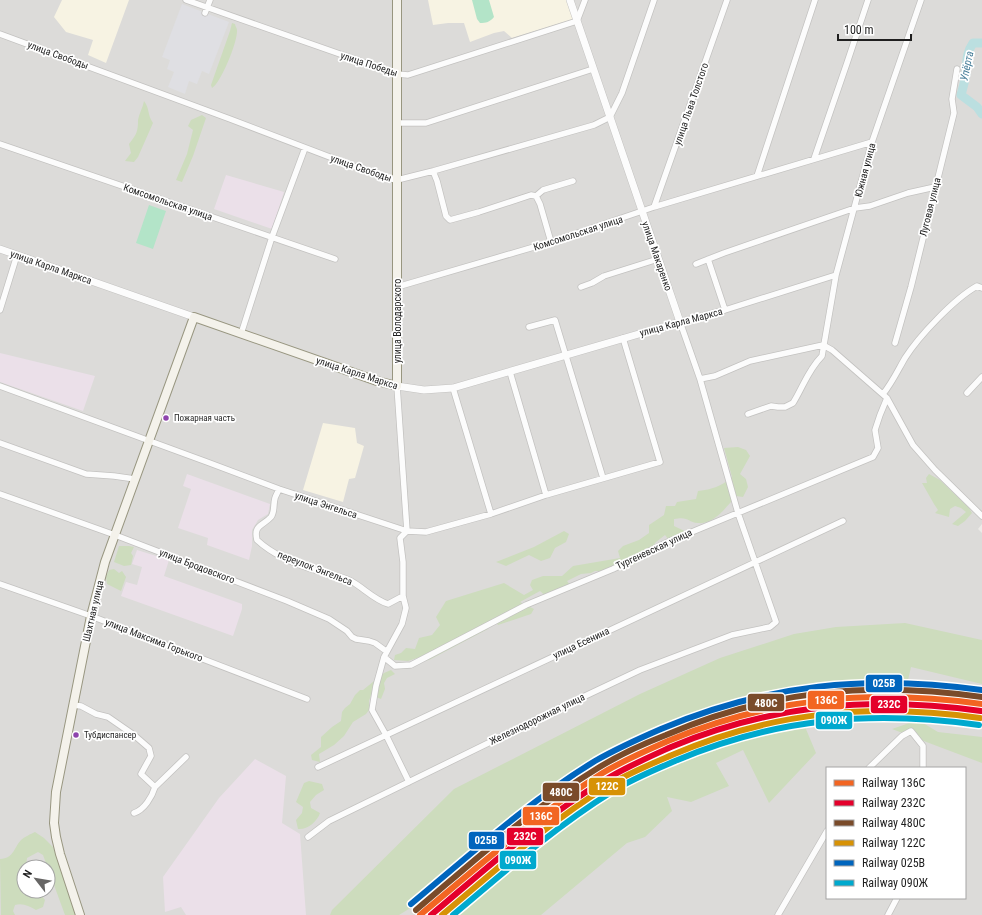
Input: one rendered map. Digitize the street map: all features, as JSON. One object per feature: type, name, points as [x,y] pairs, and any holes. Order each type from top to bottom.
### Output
[{"type":"main road","name":"улица Володарского","points":[[397,0],[398,386]]},
{"type":"main road","name":"улица Карла Маркса","points":[[194,317],[377,381],[398,386]]},
{"type":"main road","name":"Шахтная улица","points":[[80,915],[60,854],[54,823],[56,792],[91,616],[105,562],[194,317]]},
{"type":"street","name":"улица Победы","points":[[186,0],[206,10],[397,74],[408,75],[578,21]]},
{"type":"street","points":[[206,10],[210,0]]},
{"type":"street","name":"улица Макаренко","points":[[570,0],[700,379],[738,513],[776,622]]},
{"type":"street","points":[[578,21],[585,0]]},
{"type":"street","points":[[610,117],[622,92],[654,0]]},
{"type":"street","name":"улица Льва Толстого","points":[[654,207],[727,0]]},
{"type":"street","points":[[757,176],[816,0]]},
{"type":"street","points":[[814,159],[867,0]]},
{"type":"street","name":"Южная улица","points":[[748,414],[771,406],[785,407],[793,404],[810,370],[822,356],[836,275],[872,142],[921,0]]},
{"type":"street","name":"улица Свободы","points":[[0,34],[385,178],[397,180],[594,125],[610,117]]},
{"type":"street","points":[[397,123],[426,123],[593,69]]},
{"type":"street","name":"Луговая улица","points":[[895,343],[911,288],[954,113],[952,99],[957,69]]},
{"type":"street","name":"Комсомольская улица","points":[[397,287],[551,242],[654,207],[872,142]]},
{"type":"street","name":"Комсомольская улица","points":[[0,144],[335,259]]},
{"type":"street","points":[[241,334],[272,237],[305,148]]},
{"type":"street","points":[[433,171],[446,216],[450,220],[531,195],[536,196],[543,190],[573,181]]},
{"type":"street","points":[[696,264],[855,208],[870,206],[908,193],[935,187]]},
{"type":"street","points":[[536,196],[540,204],[551,242]]},
{"type":"street","name":"улица Карла Маркса","points":[[0,249],[194,317]]},
{"type":"street","points":[[0,310],[17,255]]},
{"type":"street","points":[[581,287],[604,276],[658,259]]},
{"type":"street","points":[[708,259],[725,310]]},
{"type":"street","name":"улица Карла Маркса","points":[[398,386],[424,390],[453,388],[623,338],[725,310],[836,275]]},
{"type":"street","points":[[885,396],[914,344],[968,291],[977,286],[982,288]]},
{"type":"street","points":[[529,327],[555,320],[603,478]]},
{"type":"street","name":"улица Энгельса","points":[[0,386],[279,489],[407,531],[426,532],[491,514],[546,495],[660,462],[623,338]]},
{"type":"street","points":[[700,379],[715,376],[750,361],[823,345],[832,350],[885,396],[913,445],[935,470],[982,516]]},
{"type":"street","points":[[510,372],[546,495]]},
{"type":"street","points":[[967,393],[982,377]]},
{"type":"street","name":"улица Володарского","points":[[398,386],[407,531],[400,538],[403,562],[403,596],[406,608],[402,624],[385,654],[376,686],[372,710],[409,782]]},
{"type":"street","points":[[453,388],[491,514]]},
{"type":"street","name":"Тургеневская улица","points":[[385,654],[395,666],[411,665],[526,605],[613,569],[670,541],[873,457],[878,448],[875,430],[885,396]]},
{"type":"street","points":[[0,443],[86,474],[135,479]]},
{"type":"street","name":"переулок Энгельса","points":[[279,489],[270,518],[256,531],[257,540],[262,545],[281,557],[321,572],[351,581],[371,596],[388,604],[403,596]]},
{"type":"street","name":"улица Бродовского","points":[[0,494],[115,535],[288,601],[329,619],[347,630],[352,637],[356,639],[369,640],[375,643],[385,654]]},
{"type":"street","name":"улица Есенина","points":[[318,767],[843,520]]},
{"type":"street","name":"улица Максима Горького","points":[[0,584],[91,616],[308,699]]},
{"type":"street","name":"Железнодорожная улица","points":[[308,837],[329,821],[640,670],[732,635],[770,627],[776,622]]},
{"type":"street","points":[[73,705],[81,706],[96,714],[108,717],[134,735],[149,748],[151,756],[141,774],[154,787]]},
{"type":"street","points":[[870,767],[902,736],[911,731],[923,746],[923,767]]},
{"type":"street","points":[[134,813],[140,811],[153,794],[154,787],[186,757]]},
{"type":"street","points":[[778,915],[826,835]]},
{"type":"street","points":[[888,915],[896,899]]},
{"type":"shaded area","points":[[0,0],[982,0],[982,524],[978,529],[982,533],[982,915],[0,915]]},
{"type":"shaded area","points":[[62,0],[129,0],[106,63],[88,55],[93,40],[66,32],[54,17]]},
{"type":"shaded area","points":[[428,0],[567,0],[574,19],[512,38],[504,31],[470,42],[464,23],[433,25]]},
{"type":"shaded area","points":[[182,4],[229,22],[209,74],[202,71],[197,84],[189,81],[185,94],[168,87],[174,72],[167,69],[170,60],[162,57]]},
{"type":"shaded area","points":[[226,175],[284,192],[272,229],[214,209]]},
{"type":"shaded area","points":[[0,353],[95,376],[83,411],[0,382]]},
{"type":"shaded area","points":[[323,423],[355,428],[357,443],[364,446],[355,478],[349,479],[343,502],[303,490]]},
{"type":"shaded area","points":[[187,474],[270,504],[268,514],[258,520],[252,530],[252,546],[249,560],[207,545],[208,538],[178,528],[191,489],[183,486]]},
{"type":"shaded area","points":[[137,550],[169,560],[164,576],[242,604],[242,609],[233,636],[121,596],[126,582],[137,585],[142,567],[132,564]]},
{"type":"shaded area","points":[[255,759],[286,776],[282,823],[300,834],[306,915],[186,915],[181,907],[165,912],[163,877],[219,798]]},
{"type":"green space","points":[[472,0],[489,0],[494,17],[488,22],[480,23],[477,19]]},
{"type":"green space","points":[[232,23],[235,24],[237,29],[235,43],[220,78],[216,85],[212,88],[211,85]]},
{"type":"green space","points":[[144,101],[153,123],[138,157],[134,162],[125,161],[131,153],[129,144],[134,138],[138,127],[138,120]]},
{"type":"green space","points":[[202,115],[206,118],[193,156],[182,182],[176,180],[187,154],[193,130],[188,126],[191,120]]},
{"type":"green space","points":[[149,205],[166,211],[153,249],[136,243]]},
{"type":"green space","points":[[738,447],[746,450],[750,456],[740,474],[746,479],[748,487],[743,497],[736,496],[720,514],[704,523],[698,523],[683,518],[674,519],[674,526],[693,535],[673,545],[665,535],[656,542],[640,561],[632,565],[612,571],[595,571],[581,574],[567,581],[573,589],[548,598],[540,591],[520,602],[534,609],[531,614],[498,625],[493,618],[488,629],[429,660],[422,661],[420,657],[408,661],[394,660],[395,655],[401,653],[406,648],[415,649],[419,638],[432,635],[440,625],[436,617],[446,601],[504,583],[524,595],[533,590],[530,585],[532,580],[543,576],[562,576],[573,566],[620,558],[618,551],[623,546],[639,540],[649,533],[649,525],[664,515],[666,506],[675,506],[677,502],[696,499],[698,491],[716,487],[732,477],[724,448]]},
{"type":"green space","points":[[929,474],[940,480],[969,508],[972,513],[958,526],[952,524],[966,512],[955,506],[950,509],[949,517],[935,513],[938,510],[922,483],[927,483],[926,478]]},
{"type":"green space","points":[[564,531],[569,534],[566,542],[555,548],[550,558],[541,561],[529,555],[506,566],[496,562],[534,547]]},
{"type":"green space","points":[[119,546],[134,547],[131,553],[133,556],[131,565],[124,566],[114,562]]},
{"type":"green space","points":[[114,569],[119,573],[122,571],[126,577],[121,591],[107,584],[106,577],[109,570]]},
{"type":"green space","points":[[905,623],[982,640],[982,684],[911,667],[906,689],[878,687],[808,688],[723,712],[641,748],[562,795],[494,843],[443,888],[399,915],[330,915],[332,910],[454,789],[640,694],[720,658],[794,634],[836,627]]},
{"type":"green space","points":[[391,670],[395,674],[387,678],[384,683],[385,689],[381,699],[371,695],[369,710],[366,714],[353,722],[344,736],[334,745],[319,754],[320,762],[312,760],[311,755],[321,747],[321,737],[341,721],[342,712],[350,704],[355,695],[384,673]]},
{"type":"green space","points":[[918,720],[938,732],[982,737],[982,763],[892,729]]},
{"type":"green space","points":[[803,722],[816,753],[769,803],[743,750],[716,763],[729,786],[691,802],[667,797],[672,811],[645,837],[627,843],[541,915],[456,915],[566,818],[629,779],[689,755],[753,733],[785,724]]},
{"type":"green space","points":[[309,781],[322,784],[324,790],[316,795],[310,802],[311,808],[320,813],[311,825],[298,829],[296,820],[302,813],[303,807],[296,802],[304,783]]},
{"type":"green space","points":[[35,832],[53,847],[77,915],[65,915],[56,890],[56,859],[44,859],[43,855],[38,852],[27,859],[16,859],[16,899],[44,899],[43,907],[36,910],[26,905],[15,905],[13,911],[15,915],[1,915],[0,859],[11,855],[18,843]]},
{"type":"green space","points":[[482,876],[482,892],[456,915],[436,915]]},
{"type":"waterway","name":"Упёрта","points":[[982,43],[973,43],[969,50],[961,95],[977,107],[982,114]]},
{"type":"rail line","name":"025В","points":[[411,904],[523,811],[570,777],[595,761],[627,744],[701,714],[740,702],[779,693],[858,683],[940,685],[982,690]]},
{"type":"rail line","name":"480С","points":[[416,910],[482,854],[550,800],[606,763],[657,738],[705,720],[744,708],[782,699],[821,693],[861,690],[900,690],[941,692],[982,697]]},
{"type":"rail line","name":"136С","points":[[420,915],[554,806],[601,774],[642,752],[707,726],[784,706],[822,700],[901,697],[941,699],[982,704]]},
{"type":"rail line","name":"232C","points":[[431,915],[515,844],[582,795],[613,775],[638,762],[709,732],[748,721],[786,713],[824,707],[862,704],[941,706],[981,711]]},
{"type":"rail line","name":"122С","points":[[442,915],[523,847],[587,799],[632,773],[710,740],[786,720],[823,714],[900,711],[940,713],[980,718]]},
{"type":"rail line","name":"090Ж","points":[[453,915],[530,850],[592,805],[635,779],[713,746],[750,735],[824,721],[862,718],[900,718],[939,720],[979,725]]},
{"type":"place","name":"Пожарная часть","points":[[166,418]]},
{"type":"place","name":"Тубдиспансер","points":[[76,735]]}]
